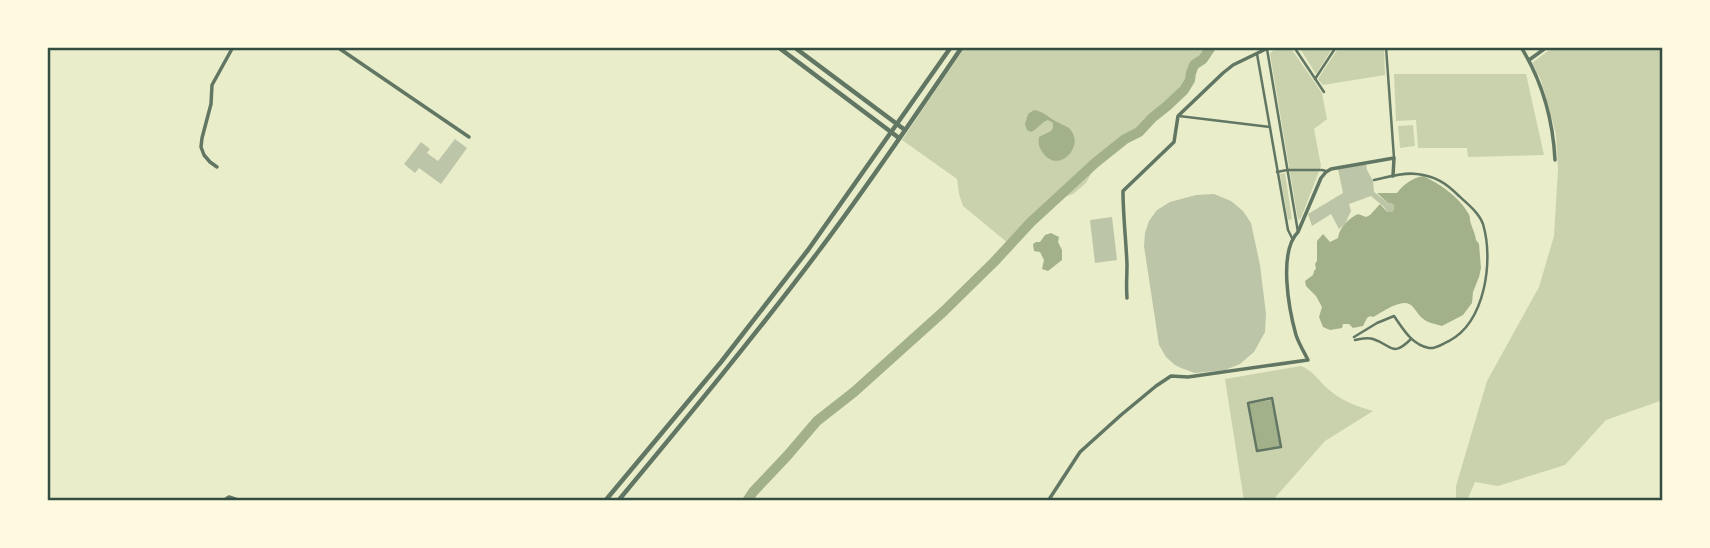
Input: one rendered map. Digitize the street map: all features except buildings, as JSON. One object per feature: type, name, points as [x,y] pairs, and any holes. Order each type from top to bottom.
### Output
[{"type":"street","points":[[218,167],[204,155],[202,138],[211,104],[212,85],[232,47]]},
{"type":"street","points":[[337,47],[469,136]]},
{"type":"street","points":[[778,47],[899,138]]},
{"type":"street","points":[[794,47],[905,130]]},
{"type":"street","points":[[606,501],[800,261],[951,47]]},
{"type":"street","points":[[618,501],[817,254],[962,47]]},
{"type":"street","points":[[1294,47],[1324,92]]},
{"type":"street","points":[[1315,79],[1336,47]]},
{"type":"street","points":[[1385,47],[1394,158],[1393,176]]},
{"type":"street","points":[[1521,47],[1543,93],[1552,131],[1555,160]]},
{"type":"street","points":[[1529,60],[1547,47]]},
{"type":"street","points":[[1127,298],[1123,191],[1174,142],[1178,116],[1233,65],[1269,48],[1298,232]]},
{"type":"street","points":[[1257,54],[1287,230],[1293,238]]},
{"type":"street","points":[[1266,107],[1276,105]]},
{"type":"street","points":[[1178,116],[1280,130]]},
{"type":"street","points":[[1048,501],[1080,452],[1136,401],[1171,376],[1188,377],[1308,360],[1296,336],[1287,288],[1286,264],[1293,238],[1326,172],[1394,158]]},
{"type":"street","points":[[1277,172],[1326,172]]},
{"type":"street","points":[[1374,180],[1414,173],[1441,180],[1476,212],[1482,221],[1486,237],[1487,273],[1483,292],[1466,328],[1452,339],[1434,348],[1426,348],[1411,339],[1394,316],[1377,323],[1354,339],[1374,339],[1390,349],[1402,347],[1411,339]]},
{"type":"street","points":[[1287,230],[1296,227]]},
{"type":"street","points":[[1272,398],[1281,447],[1257,451],[1248,403],[1272,398]]},
{"type":"street","points":[[223,501],[229,497],[241,501]]},
{"type":"shaded area","points":[[965,47],[1210,47],[1180,92],[1163,110],[1137,131],[1112,145],[1086,183],[1073,194],[1059,199],[1008,243],[963,206],[957,179],[902,140]]},
{"type":"shaded area","points":[[1276,47],[1290,47],[1322,93],[1327,119],[1314,129],[1321,166],[1298,220],[1270,54]]},
{"type":"shaded area","points":[[1299,47],[1333,47],[1316,74]]},
{"type":"shaded area","points":[[1339,47],[1384,47],[1385,75],[1323,85],[1318,79]]},
{"type":"shaded area","points":[[1553,47],[1663,47],[1663,400],[1606,420],[1565,465],[1498,486],[1475,482],[1467,501],[1456,501],[1456,486],[1487,381],[1539,287],[1554,236],[1558,169],[1556,134],[1541,80],[1532,63]]},
{"type":"shaded area","points":[[1394,74],[1526,74],[1544,155],[1468,157],[1467,148],[1418,148],[1416,120],[1396,121]]},
{"type":"shaded area","points":[[1034,110],[1044,113],[1071,130],[1075,138],[1074,145],[1072,151],[1062,160],[1049,159],[1039,145],[1039,137],[1051,131],[1053,123],[1048,120],[1031,132],[1027,130],[1025,124],[1028,114]]},
{"type":"shaded area","points":[[1413,125],[1415,146],[1400,148],[1398,126]]},
{"type":"shaded area","points":[[1285,173],[1292,219],[1288,220],[1280,174]]},
{"type":"shaded area","points":[[1423,176],[1454,196],[1469,216],[1479,244],[1481,268],[1472,303],[1463,315],[1442,326],[1426,321],[1412,306],[1403,303],[1370,316],[1363,326],[1353,328],[1349,324],[1343,324],[1342,328],[1330,330],[1323,327],[1319,317],[1322,307],[1305,281],[1316,269],[1317,241],[1323,234],[1330,242],[1338,238],[1342,227],[1351,218],[1358,214],[1366,217],[1380,204],[1387,212],[1392,212],[1393,204],[1377,193],[1397,193],[1408,182]]},
{"type":"shaded area","points":[[1051,233],[1059,237],[1062,260],[1048,271],[1042,269],[1044,260],[1040,252],[1034,251],[1033,244]]},
{"type":"shaded area","points":[[1301,366],[1337,396],[1373,411],[1325,441],[1272,501],[1244,501],[1225,379]]},
{"type":"shaded area","points":[[1271,400],[1280,446],[1258,450],[1249,404]]},
{"type":"waterway","points":[[747,501],[817,421],[854,392],[943,312],[1031,222],[1095,163],[1125,139],[1139,132],[1184,90],[1194,65],[1203,59],[1211,47]]}]
